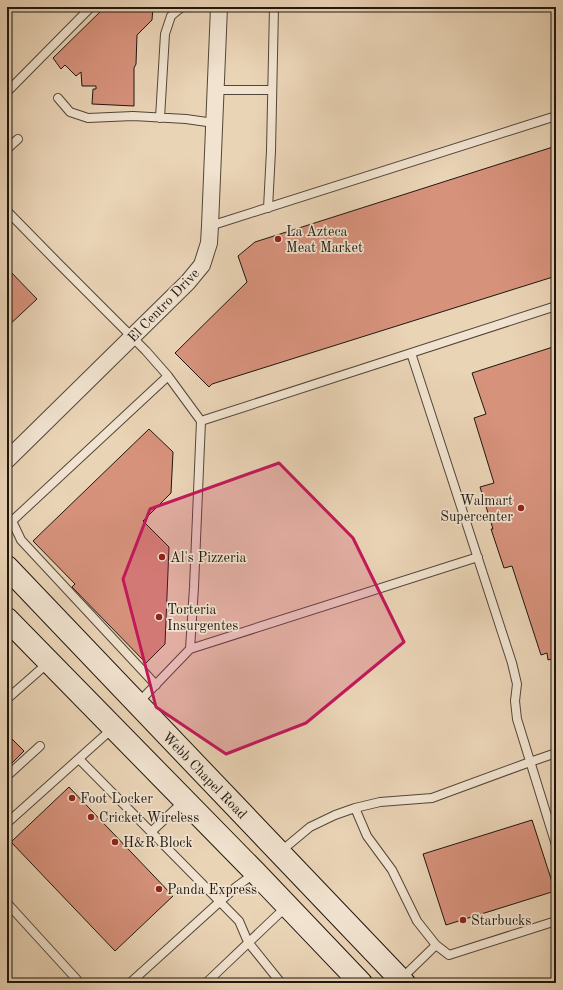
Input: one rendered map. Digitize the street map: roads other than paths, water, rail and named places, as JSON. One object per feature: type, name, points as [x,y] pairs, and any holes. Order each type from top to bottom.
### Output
[{"type":"main road","name":"Webb Chapel Road","points":[[7,567],[402,981]]},
{"type":"main road","points":[[7,619],[255,872],[361,983]]},
{"type":"main road","points":[[255,872],[279,852]]},
{"type":"street","name":"El Centro Drive","points":[[7,460],[188,282],[202,265],[209,243],[219,7]]},
{"type":"lane","points":[[7,92],[91,7]]},
{"type":"lane","points":[[160,118],[165,34],[171,16],[182,7]]},
{"type":"lane","points":[[268,208],[274,7]]},
{"type":"lane","points":[[215,90],[272,90]]},
{"type":"lane","points":[[58,98],[70,112],[88,118],[133,116],[214,123]]},
{"type":"lane","points":[[210,226],[556,116]]},
{"type":"lane","points":[[7,149],[18,139]]},
{"type":"lane","points":[[7,211],[146,350],[168,376],[201,421],[190,649]]},
{"type":"lane","points":[[201,421],[556,306]]},
{"type":"lane","points":[[412,353],[512,664],[517,684],[515,701],[517,719],[556,845]]},
{"type":"lane","points":[[156,685],[21,540],[10,518],[168,376]]},
{"type":"lane","points":[[137,704],[190,649],[478,557]]},
{"type":"lane","points":[[7,699],[49,662]]},
{"type":"lane","points":[[7,823],[113,728]]},
{"type":"lane","points":[[7,776],[40,746]]},
{"type":"lane","points":[[279,852],[310,827],[335,815],[380,802],[432,798],[556,753]]},
{"type":"lane","points":[[79,759],[239,921],[248,942],[281,983]]},
{"type":"lane","points":[[151,832],[184,800]]},
{"type":"lane","points":[[355,808],[368,836],[392,870],[417,921],[436,944],[449,955],[556,922]]},
{"type":"lane","points":[[130,983],[255,872]]},
{"type":"lane","points":[[7,903],[80,983]]},
{"type":"lane","points":[[206,983],[287,906]]},
{"type":"lane","points":[[402,981],[436,944]]},
{"type":"place","name":"La Azteca Meat Market","points":[[278,239]]},
{"type":"place","name":"Walmart Supercenter","points":[[521,508]]},
{"type":"place","name":"Al's Pizzeria","points":[[162,557]]},
{"type":"place","name":"Torteria Insurgentes","points":[[159,617]]},
{"type":"place","name":"Foot Locker","points":[[72,798]]},
{"type":"place","name":"Cricket Wireless","points":[[91,817]]},
{"type":"place","name":"H&R Block","points":[[115,842]]},
{"type":"place","name":"Panda Express","points":[[159,889]]},
{"type":"place","name":"Starbucks","points":[[463,920]]}]
